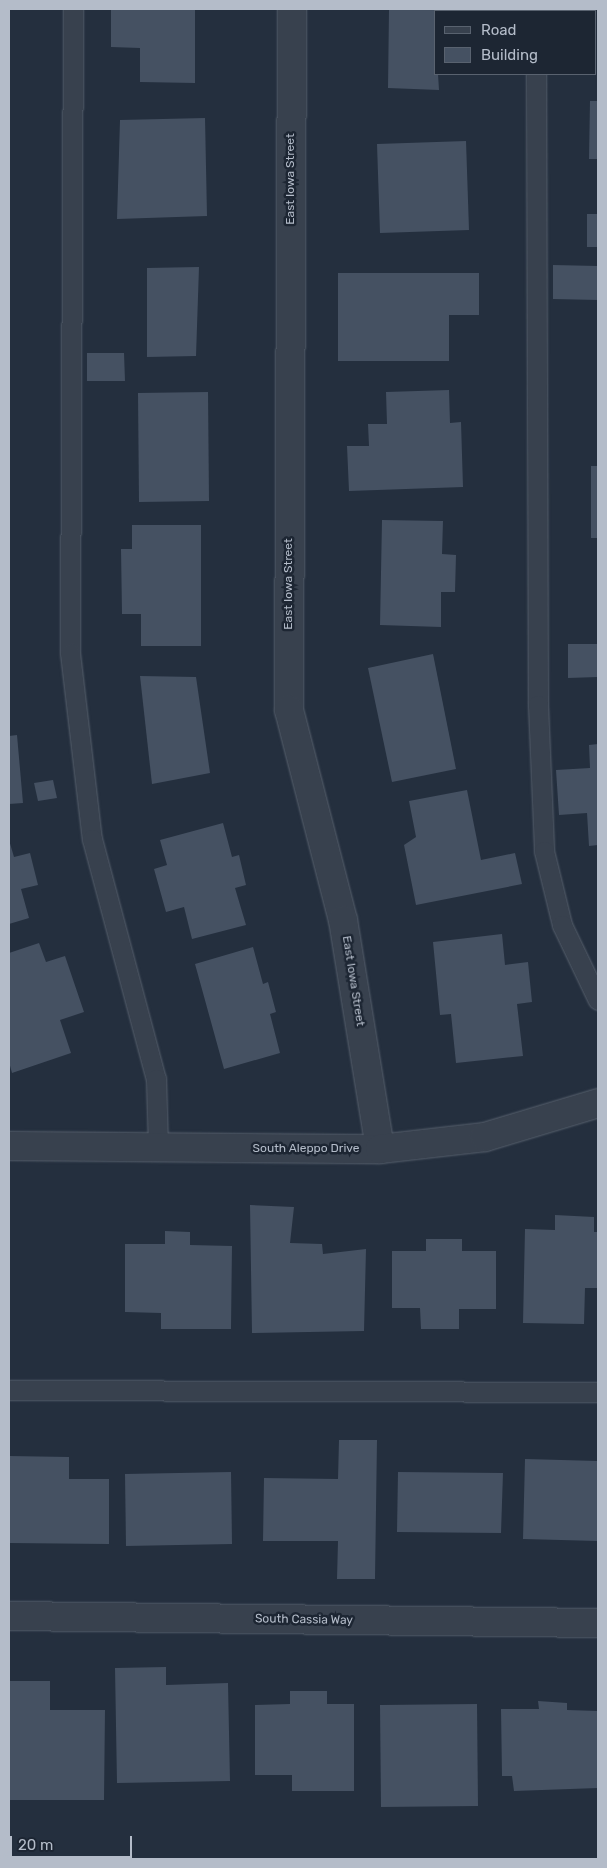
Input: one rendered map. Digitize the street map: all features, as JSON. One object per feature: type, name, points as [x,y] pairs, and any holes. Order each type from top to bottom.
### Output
[{"type":"street","name":"East Iowa Street","points":[[292,9],[289,710],[342,920],[380,1149]]},
{"type":"street","name":"South Aleppo Drive","points":[[9,1146],[380,1149],[485,1136],[598,1103]]},
{"type":"street","name":"South Cassia Way","points":[[9,1616],[598,1623]]},
{"type":"lane","points":[[73,9],[70,653],[92,839],[156,1078],[158,1148]]},
{"type":"lane","points":[[536,75],[538,705],[544,851],[562,925],[598,1000]]},
{"type":"lane","points":[[9,1390],[598,1392]]},
{"type":"building","points":[[111,9],[195,9],[195,83],[140,82],[140,48],[111,47]]},
{"type":"building","points":[[389,9],[488,9],[434,10],[434,75],[438,75],[439,90],[388,88]]},
{"type":"building","points":[[590,101],[598,101],[598,159],[589,159]]},
{"type":"building","points":[[205,118],[207,216],[117,219],[120,120]]},
{"type":"building","points":[[466,141],[469,230],[380,233],[377,144]]},
{"type":"building","points":[[587,214],[598,214],[598,247],[587,247]]},
{"type":"building","points":[[553,265],[598,266],[598,300],[553,299]]},
{"type":"building","points":[[199,267],[196,356],[147,357],[147,268]]},
{"type":"building","points":[[338,273],[479,273],[479,315],[449,315],[449,361],[338,361]]},
{"type":"building","points":[[87,353],[124,353],[125,381],[87,381]]},
{"type":"building","points":[[449,390],[450,423],[461,422],[463,487],[349,491],[347,446],[369,446],[368,424],[387,424],[386,392]]},
{"type":"building","points":[[208,392],[209,501],[139,502],[138,393]]},
{"type":"building","points":[[591,466],[598,466],[598,538],[591,538]]},
{"type":"building","points":[[382,520],[443,521],[442,554],[456,555],[455,592],[441,592],[441,627],[380,625]]},
{"type":"building","points":[[132,525],[201,525],[201,646],[141,646],[141,614],[122,614],[121,549],[132,549]]},
{"type":"building","points":[[568,644],[598,644],[598,677],[568,678]]},
{"type":"building","points":[[433,654],[456,769],[392,782],[368,668]]},
{"type":"building","points":[[140,676],[196,677],[210,773],[152,784]]},
{"type":"building","points":[[17,735],[23,803],[9,804],[9,736]]},
{"type":"building","points":[[598,744],[598,845],[589,846],[587,813],[559,815],[556,770],[590,768],[589,745]]},
{"type":"building","points":[[53,780],[57,798],[38,801],[34,783]]},
{"type":"building","points":[[467,790],[481,860],[515,853],[522,884],[416,905],[404,845],[416,837],[409,801]]},
{"type":"building","points":[[223,823],[232,857],[239,855],[246,885],[235,888],[246,925],[192,939],[184,907],[166,912],[154,869],[167,865],[160,840]]},
{"type":"building","points":[[9,840],[14,857],[30,853],[38,885],[21,889],[29,918],[9,924]]},
{"type":"building","points":[[502,934],[505,965],[528,962],[532,1002],[517,1004],[523,1056],[456,1063],[451,1014],[440,1015],[433,942]]},
{"type":"building","points":[[39,943],[46,962],[65,956],[84,1012],[60,1020],[71,1053],[12,1073],[9,1062],[9,953]]},
{"type":"building","points":[[253,947],[263,984],[268,982],[276,1012],[270,1014],[280,1053],[224,1069],[195,964]]},
{"type":"building","points":[[250,1205],[294,1207],[290,1243],[322,1244],[323,1254],[366,1249],[364,1331],[252,1333]]},
{"type":"building","points":[[555,1215],[594,1217],[594,1232],[598,1232],[598,1288],[585,1288],[584,1324],[523,1323],[525,1229],[555,1230]]},
{"type":"building","points":[[165,1231],[190,1232],[190,1245],[232,1246],[231,1329],[161,1329],[161,1313],[125,1312],[125,1244],[165,1244]]},
{"type":"building","points":[[426,1239],[462,1239],[462,1251],[496,1251],[496,1309],[459,1309],[459,1329],[421,1329],[420,1308],[392,1308],[392,1251],[426,1251]]},
{"type":"building","points":[[339,1440],[377,1440],[375,1579],[337,1579],[338,1541],[263,1541],[264,1478],[338,1479]]},
{"type":"building","points":[[9,1456],[69,1457],[69,1479],[109,1479],[109,1544],[9,1543]]},
{"type":"building","points":[[525,1459],[598,1461],[598,1541],[523,1539]]},
{"type":"building","points":[[231,1472],[232,1544],[126,1546],[125,1474]]},
{"type":"building","points":[[398,1472],[503,1473],[501,1533],[397,1532]]},
{"type":"building","points":[[166,1667],[166,1685],[228,1683],[230,1781],[117,1783],[115,1668]]},
{"type":"building","points":[[9,1681],[50,1681],[50,1710],[105,1710],[104,1800],[9,1800]]},
{"type":"building","points":[[290,1691],[327,1691],[327,1704],[354,1704],[354,1791],[292,1791],[292,1775],[255,1775],[255,1705],[290,1704]]},
{"type":"building","points":[[538,1701],[567,1703],[567,1710],[598,1711],[598,1788],[514,1791],[512,1776],[502,1776],[501,1709],[539,1709]]},
{"type":"building","points":[[477,1704],[478,1806],[381,1807],[380,1705]]}]
